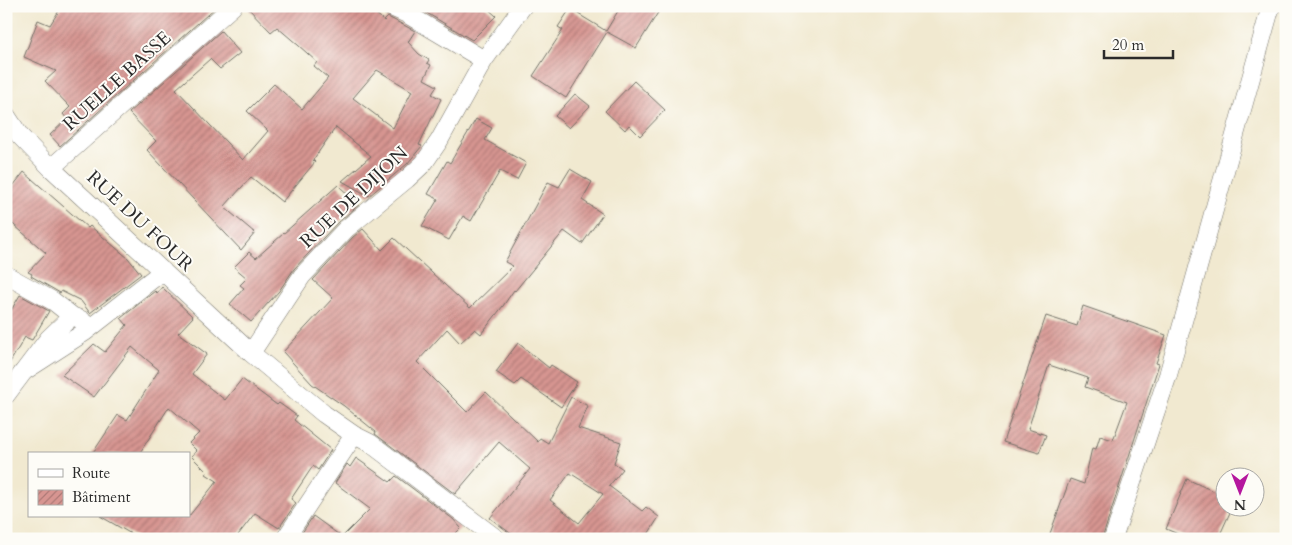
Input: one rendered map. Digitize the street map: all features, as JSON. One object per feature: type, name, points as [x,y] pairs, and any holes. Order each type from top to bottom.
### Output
[{"type":"street","name":"RUELLE BASSE","points":[[51,168],[233,6]]},
{"type":"street","points":[[388,6],[406,14],[484,60]]},
{"type":"street","name":"RUE DE DIJON","points":[[251,353],[302,276],[346,229],[407,179],[424,162],[439,142],[484,60],[523,6]]},
{"type":"street","points":[[1113,539],[1168,375],[1271,6]]},
{"type":"street","name":"RUE DU FOUR","points":[[6,115],[20,136],[51,168],[251,353]]},
{"type":"street","points":[[23,372],[54,353],[163,271]]},
{"type":"street","points":[[6,275],[53,301],[72,316],[94,324]]},
{"type":"street","points":[[6,395],[49,338],[72,316]]},
{"type":"street","points":[[251,353],[324,414],[354,435],[370,443],[497,539]]},
{"type":"street","points":[[285,539],[354,435]]},
{"type":"building","points":[[62,6],[217,6],[60,146],[50,135],[67,119],[63,114],[70,107],[45,81],[56,71],[24,57],[38,20],[50,25]]},
{"type":"building","points":[[246,6],[368,6],[384,21],[388,17],[415,31],[408,42],[419,54],[429,60],[427,63],[431,65],[424,79],[437,86],[432,94],[441,99],[419,145],[422,146],[407,164],[369,196],[342,181],[371,156],[336,127],[313,160],[315,162],[282,202],[251,177],[224,207],[255,233],[241,250],[147,150],[156,141],[129,113],[221,31],[240,53],[220,69],[210,59],[176,89],[243,160],[268,131],[247,111],[274,84],[302,109],[328,78],[314,66],[317,62],[277,27],[271,32]],"holes":[[[377,70],[412,91],[393,128],[353,98]]]},
{"type":"building","points":[[415,6],[485,6],[496,16],[472,40]]},
{"type":"building","points":[[621,6],[662,6],[636,48],[607,32],[566,98],[533,76],[563,30],[558,27],[570,9],[606,31]]},
{"type":"building","points":[[634,81],[665,110],[640,136],[629,125],[625,130],[605,111]]},
{"type":"building","points":[[575,94],[590,106],[569,128],[555,116]]},
{"type":"building","points":[[476,119],[492,128],[485,140],[526,163],[517,180],[500,171],[471,221],[463,216],[449,240],[422,226],[438,199],[428,194],[447,161],[450,163]]},
{"type":"building","points":[[570,169],[592,182],[582,200],[603,214],[582,244],[564,231],[514,290],[481,334],[475,329],[460,343],[447,329],[417,362],[467,412],[486,392],[538,442],[540,438],[548,443],[571,397],[588,406],[578,428],[621,442],[614,463],[623,469],[609,486],[642,511],[646,507],[659,517],[645,539],[518,539],[490,518],[530,469],[499,442],[455,494],[375,434],[376,432],[344,406],[312,384],[283,352],[333,298],[313,280],[353,237],[363,229],[382,250],[394,238],[470,308],[513,266],[505,262],[548,182],[559,187]],"holes":[[[570,473],[603,494],[579,523],[550,500]]]},
{"type":"building","points":[[24,172],[88,228],[90,226],[128,258],[141,274],[90,313],[81,301],[61,291],[60,293],[31,276],[32,274],[28,272],[46,253],[6,218],[6,195]]},
{"type":"building","points":[[338,185],[359,205],[338,222],[294,269],[279,291],[251,322],[230,304],[244,288],[240,285],[247,278],[234,267],[249,252],[256,258]]},
{"type":"building","points":[[162,287],[193,317],[178,333],[207,354],[192,374],[225,400],[242,379],[277,405],[279,403],[297,416],[294,420],[331,450],[318,470],[313,466],[291,499],[296,503],[279,528],[255,513],[235,539],[140,539],[103,518],[190,518],[190,515],[217,481],[206,474],[207,472],[191,456],[197,451],[189,443],[199,433],[169,407],[140,452],[93,452],[118,415],[127,420],[159,370],[132,347],[94,397],[62,375],[94,344],[105,352],[127,325],[121,318],[155,291],[157,293]]},
{"type":"building","points":[[20,295],[49,311],[32,340],[25,337],[6,369],[6,319]]},
{"type":"building","points":[[1083,306],[1166,335],[1156,363],[1159,364],[1102,539],[1048,539],[1070,479],[1084,484],[1092,448],[1096,449],[1100,436],[1113,440],[1127,402],[1085,387],[1088,378],[1049,365],[1028,429],[1046,435],[1039,453],[1003,442],[1046,316],[1077,326]]},
{"type":"building","points":[[518,343],[549,368],[551,365],[577,382],[561,407],[521,379],[515,385],[496,372]]},
{"type":"building","points":[[356,458],[390,482],[396,476],[453,519],[461,528],[450,539],[298,539],[313,516],[342,537],[370,509],[335,483],[347,464],[350,467]]},
{"type":"building","points":[[1187,479],[1214,491],[1214,518],[1227,518],[1218,539],[1190,539],[1166,529]]}]
